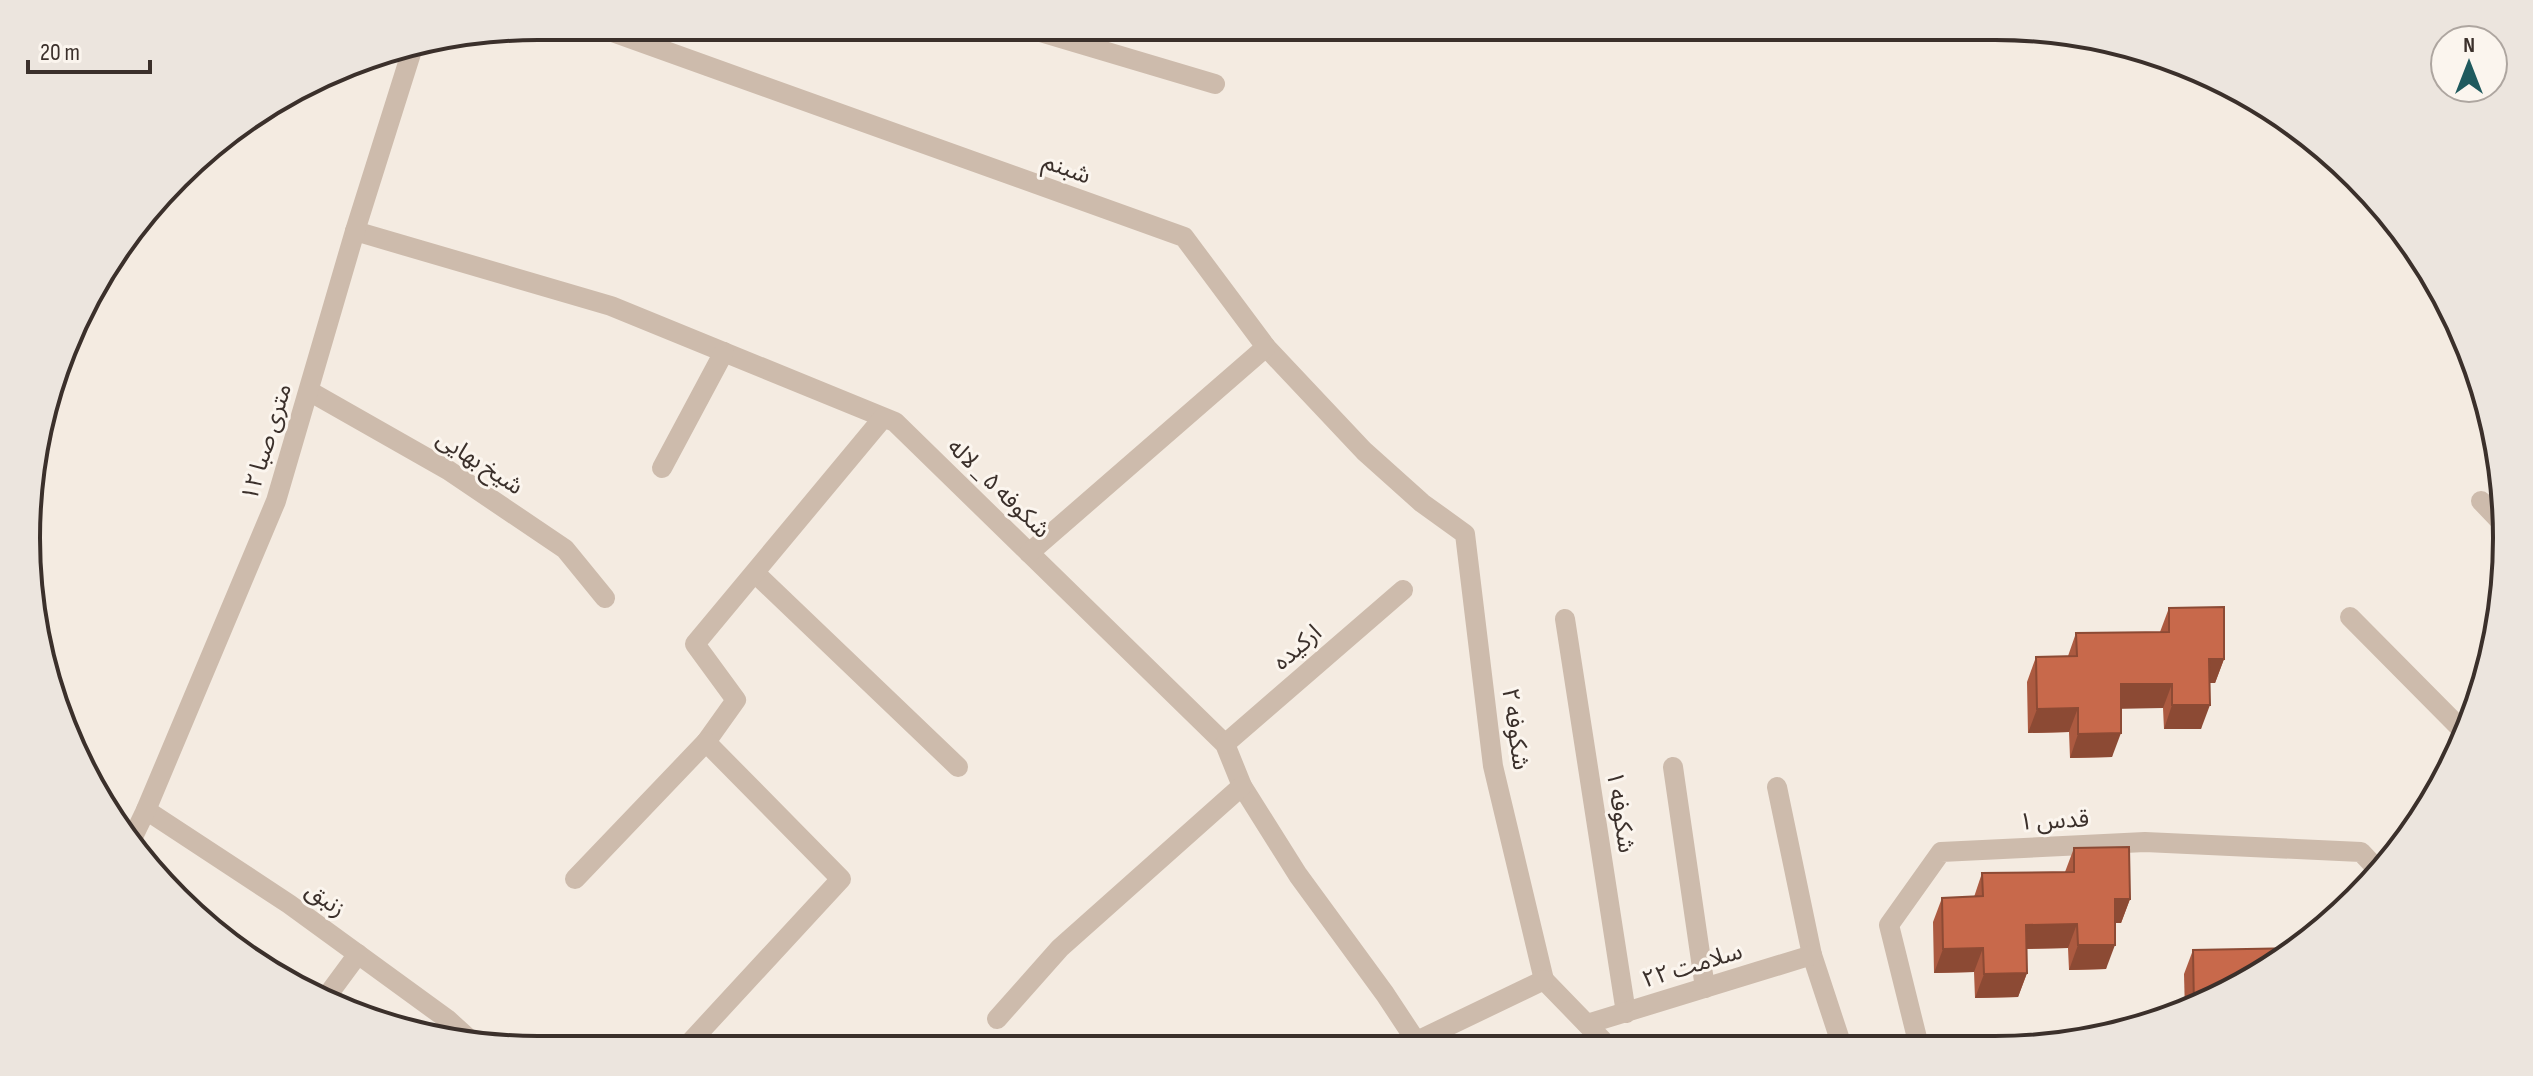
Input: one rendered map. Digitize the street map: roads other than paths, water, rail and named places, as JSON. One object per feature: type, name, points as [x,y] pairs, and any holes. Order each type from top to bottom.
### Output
[{"type":"street","name":"شبنم","points":[[635,40],[1184,237],[1266,347],[1364,451],[1422,503]]},
{"type":"street","points":[[1067,40],[1215,84]]},
{"type":"street","name":"۱۲ متری صبا","points":[[136,831],[276,501],[410,57]]},
{"type":"street","name":"شکوفه ۵ _ لاله","points":[[355,231],[611,306],[895,422],[1225,744],[1242,786],[1298,875],[1409,1036]]},
{"type":"street","points":[[1029,553],[1266,347]]},
{"type":"street","points":[[662,468],[724,352]]},
{"type":"street","name":"شیخ بهایی","points":[[309,391],[448,470],[565,549],[605,598]]},
{"type":"street","points":[[575,879],[706,742],[736,700],[695,644],[883,418]]},
{"type":"street","points":[[2481,501],[2492,513]]},
{"type":"street","name":"شکوفه ۲","points":[[1422,503],[1465,534],[1493,766],[1544,980]]},
{"type":"street","points":[[755,573],[958,767]]},
{"type":"street","name":"ارکیده","points":[[1225,744],[1403,590]]},
{"type":"street","points":[[2350,617],[2457,725]]},
{"type":"street","name":"شکوفه ۱","points":[[1565,619],[1626,1013]]},
{"type":"street","points":[[696,1036],[841,879],[706,742]]},
{"type":"street","points":[[1673,767],[1705,988]]},
{"type":"street","points":[[997,1019],[1060,948],[1242,786]]},
{"type":"street","points":[[1777,787],[1812,955],[1839,1036]]},
{"type":"street","name":"زنبق","points":[[146,810],[289,904],[458,1029]]},
{"type":"street","name":"قدس ۱","points":[[1917,1036],[1889,925],[1941,852],[2161,843],[2361,852],[2371,863]]},
{"type":"street","points":[[331,991],[358,954]]},
{"type":"street","name":"سلامت ۲۲","points":[[1587,1024],[1812,955]]},
{"type":"street","points":[[1433,1036],[1544,980],[1598,1036]]}]
